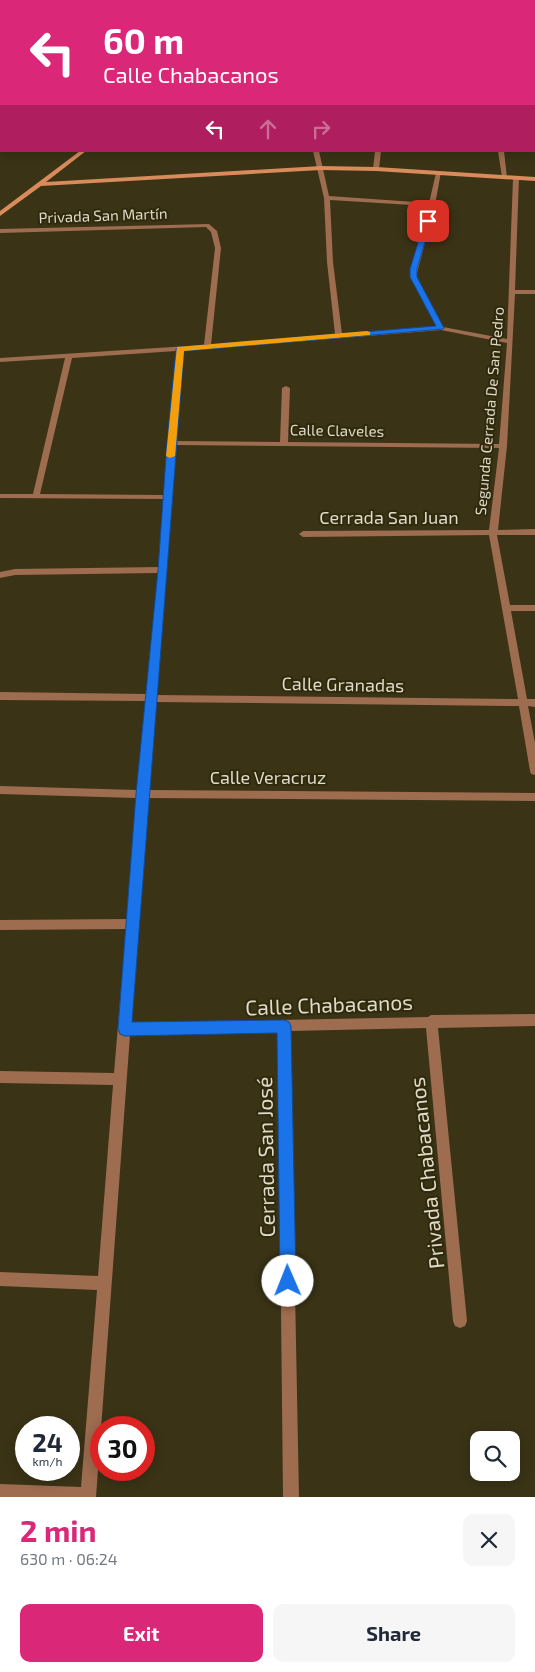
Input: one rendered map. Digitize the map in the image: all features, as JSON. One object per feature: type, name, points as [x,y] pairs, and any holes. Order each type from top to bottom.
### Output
[{"type":"street","points":[[0,214],[83,152]]},
{"type":"street","points":[[316,152],[327,198],[330,262],[339,336]]},
{"type":"street","points":[[376,169],[378,152]]},
{"type":"street","points":[[501,152],[505,177]]},
{"type":"street","points":[[41,184],[321,168],[376,169],[535,179]]},
{"type":"street","points":[[439,173],[414,269],[414,277],[440,328]]},
{"type":"street","name":"Segunda Cerrada De San Pedro","points":[[516,178],[510,342],[503,446],[493,533],[535,771]]},
{"type":"street","points":[[327,198],[432,205]]},
{"type":"street","name":"Privada San Martín","points":[[0,231],[207,225],[214,231],[218,248],[207,347]]},
{"type":"street","points":[[512,292],[535,292]]},
{"type":"street","points":[[0,360],[180,349],[440,328],[510,342]]},
{"type":"street","points":[[0,1492],[88,1496],[142,794],[163,570],[171,443],[180,349]]},
{"type":"street","points":[[36,496],[69,356]]},
{"type":"street","points":[[284,444],[286,388]]},
{"type":"street","name":"Calle Claveles","points":[[171,443],[503,446]]},
{"type":"street","points":[[0,496],[167,496]]},
{"type":"street","name":"Cerrada San Juan","points":[[303,534],[535,532]]},
{"type":"street","points":[[0,575],[15,572],[163,570]]},
{"type":"street","points":[[506,608],[535,608]]},
{"type":"street","points":[[0,696],[151,698]]},
{"type":"street","name":"Calle Granadas","points":[[151,698],[535,703]]},
{"type":"street","name":"Calle Veracruz","points":[[0,790],[142,794],[535,797]]},
{"type":"street","points":[[0,925],[133,924]]},
{"type":"street","name":"Calle Chabacanos","points":[[125,1029],[535,1020]]},
{"type":"street","name":"Privada Chabacanos","points":[[431,1021],[460,1321]]},
{"type":"street","name":"Cerrada San José","points":[[284,1026],[291,1497]]},
{"type":"street","points":[[0,1077],[121,1079]]},
{"type":"street","points":[[0,1279],[105,1283]]},
{"type":"slow traffic","points":[[170,456],[180,349],[367,334]]},
{"type":"route","points":[[288,1281],[284,1026],[125,1029],[142,794],[163,570],[171,443],[180,349],[440,328],[414,277],[414,269],[428,221]]}]
